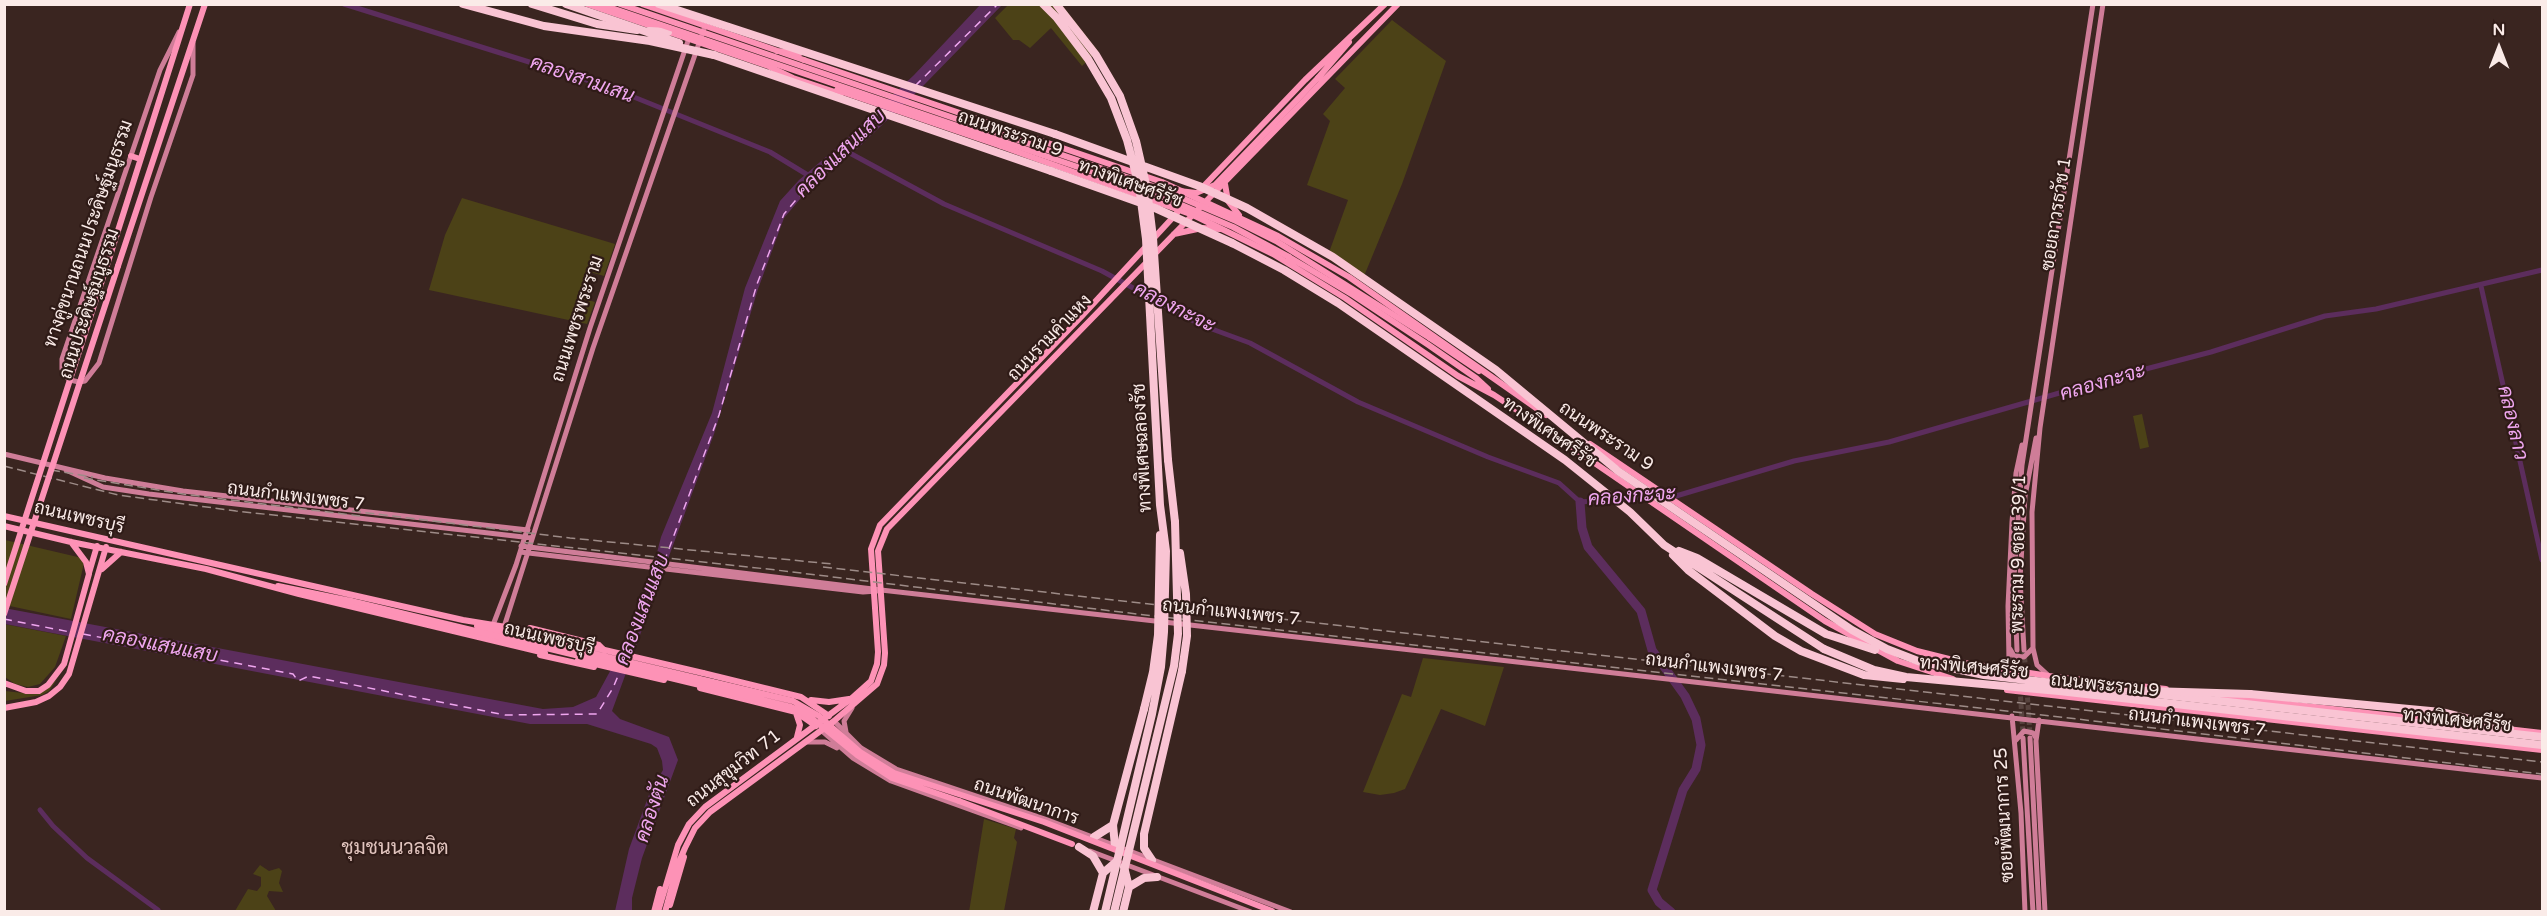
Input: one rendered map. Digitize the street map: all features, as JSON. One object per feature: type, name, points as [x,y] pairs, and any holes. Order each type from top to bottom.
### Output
[{"type":"highway","points":[[464,4],[544,26],[650,41],[714,55]]},
{"type":"highway","points":[[532,4],[597,24],[668,32]]},
{"type":"highway","name":"ทางพิเศษศรีรัช","points":[[566,4],[1116,194],[1180,219],[1241,248],[1292,275],[1346,309],[1565,460],[1630,512],[1664,545],[1824,649],[1874,670],[1906,677],[2542,746]]},
{"type":"highway","name":"ทางพิเศษศรีรัช","points":[[659,4],[1105,151],[1209,190],[1299,236],[1369,280],[1496,370],[1618,471],[1861,635],[1918,662],[1946,668],[2116,690],[2542,735]]},
{"type":"highway","name":"ทางพิเศษฉลองรัช","points":[[1043,4],[1057,18],[1088,59],[1111,98],[1127,140],[1139,186],[1146,239],[1160,505],[1166,570],[1161,667],[1105,912]]},
{"type":"highway","name":"ทางพิเศษฉลองรัช","points":[[1056,4],[1096,55],[1120,96],[1136,141],[1148,189],[1167,460],[1175,522],[1178,634],[1174,666],[1114,912]]},
{"type":"highway","points":[[1115,846],[1113,825],[1153,672],[1158,635],[1160,505]]},
{"type":"highway","points":[[1152,860],[1144,848],[1144,834],[1182,671],[1187,636],[1186,594],[1175,522]]},
{"type":"highway","points":[[1664,545],[1697,558],[1826,634],[1875,650]]},
{"type":"highway","points":[[1664,545],[1688,570],[1775,636],[1817,658],[1848,670],[1880,677],[1956,680]]},
{"type":"highway","points":[[2116,690],[2228,693],[2421,710],[2458,716],[2510,729]]},
{"type":"highway","points":[[1094,837],[1113,825]]},
{"type":"highway","points":[[1129,851],[1144,834]]},
{"type":"highway","points":[[1076,845],[1092,856],[1103,873],[1093,912]]},
{"type":"highway","points":[[1103,873],[1119,864],[1129,888],[1123,912]]},
{"type":"highway","points":[[1101,882],[1129,888],[1144,878],[1157,877]]},
{"type":"main road","name":"ถนนประดิษฐ์มนูธรรม","points":[[4,584],[190,4]]},
{"type":"main road","name":"ถนนประดิษฐ์มนูธรรม","points":[[4,614],[206,4]]},
{"type":"main road","name":"ถนนพระราม 9","points":[[587,4],[1001,146],[1162,203],[1229,231],[1291,264],[1345,298],[1458,376],[1494,395],[1825,621],[1875,650],[1922,670],[1966,682],[2051,695],[2542,750]]},
{"type":"main road","name":"ถนนพระราม 9","points":[[600,4],[1151,192],[1233,227],[1272,247],[1507,388],[1875,634],[1917,651],[1965,663],[2049,676],[2510,729],[2542,735]]},
{"type":"main road","name":"ถนนพระราม 9","points":[[620,4],[1156,187],[1236,221],[1276,241],[1429,341],[1494,395]]},
{"type":"main road","name":"ถนนพระราม 9","points":[[642,4],[1162,182],[1208,201],[1296,245],[1349,276],[1507,388]]},
{"type":"main road","name":"ถนนรามคำแหง","points":[[821,730],[834,721],[871,681],[877,664],[871,549],[876,532],[886,517],[1057,342],[1215,172],[1385,4]]},
{"type":"main road","name":"ถนนรามคำแหง","points":[[815,724],[877,684],[884,665],[878,551],[882,538],[894,521],[919,498],[1112,296],[1208,201],[1398,4]]},
{"type":"main road","points":[[1156,187],[1196,193],[1215,185],[1318,78],[1358,30]]},
{"type":"main road","points":[[681,37],[685,53]]},
{"type":"main road","points":[[770,67],[793,78],[865,102],[874,101],[878,96],[879,82],[875,78],[799,53],[777,51]]},
{"type":"main road","points":[[131,156],[140,159]]},
{"type":"main road","points":[[154,162],[162,165]]},
{"type":"main road","points":[[1162,182],[1188,184],[1202,181],[1215,172]]},
{"type":"main road","points":[[1225,183],[1228,201],[1240,217]]},
{"type":"main road","points":[[1162,203],[1167,216],[1165,227]]},
{"type":"main road","points":[[1174,235],[1202,228],[1229,231]]},
{"type":"main road","points":[[1291,264],[1289,253],[1296,245]]},
{"type":"main road","points":[[1057,342],[1063,347]]},
{"type":"main road","points":[[912,491],[919,498]]},
{"type":"main road","name":"ถนนเพชรบุรี","points":[[4,516],[463,620],[512,628],[548,640],[781,701]]},
{"type":"main road","name":"ถนนเพชรบุรี","points":[[4,526],[267,585],[511,646],[742,698],[796,712],[821,730]]},
{"type":"main road","points":[[4,683],[26,690],[39,690],[56,677],[64,664],[98,538]]},
{"type":"main road","points":[[4,708],[28,704],[49,696],[60,687],[69,674],[100,572],[107,540]]},
{"type":"main road","points":[[71,542],[86,562],[89,574]]},
{"type":"main road","points":[[1728,555],[1737,543]]},
{"type":"main road","points":[[100,572],[107,562],[121,552]]},
{"type":"main road","name":"ถนนเพชรบุรี","points":[[267,585],[299,589],[781,701]]},
{"type":"main road","name":"ถนนเพชรบุรี","points":[[463,620],[492,630],[703,673],[801,697],[834,721]]},
{"type":"main road","points":[[511,646],[527,652],[596,667],[604,661],[606,655],[599,645],[528,628],[512,628]]},
{"type":"main road","points":[[634,665],[720,686],[742,698]]},
{"type":"main road","points":[[720,686],[735,682]]},
{"type":"main road","points":[[801,697],[829,702],[854,700]]},
{"type":"main road","name":"ถนนพัฒนาการ","points":[[781,701],[809,716],[857,755],[892,778],[1076,845]]},
{"type":"main road","name":"ถนนพัฒนาการ","points":[[781,701],[811,710],[860,752],[894,773],[1044,822],[1273,911]]},
{"type":"main road","points":[[795,740],[800,725],[796,712]]},
{"type":"main road","name":"ถนนสุขุมวิท 71","points":[[658,912],[689,824],[705,807],[815,724]]},
{"type":"main road","name":"ถนนสุขุมวิท 71","points":[[681,846],[710,812],[821,730]]},
{"type":"main road","points":[[654,912],[670,855],[681,846]]},
{"type":"main road","points":[[667,912],[681,846]]},
{"type":"main road","name":"ถนนสุขุมวิท 71","points":[[667,912],[668,885]]},
{"type":"street","name":"ซอยถาวรธวัช 1","points":[[2027,426],[2093,4]]},
{"type":"street","name":"ซอยถาวรธวัช 1","points":[[2040,428],[2103,4]]},
{"type":"street","name":"ทางคู่ขนานถนนประดิษฐ์มนูธรรม","points":[[186,18],[160,70],[62,359],[62,369],[70,380],[85,381],[96,369],[193,75],[194,43]]},
{"type":"street","name":"ถนนเพชรพระราม","points":[[493,625],[521,549],[590,328],[694,23]]},
{"type":"street","name":"ถนนเพชรพระราม","points":[[504,627],[595,339],[705,26]]},
{"type":"street","points":[[2072,141],[2082,142]]},
{"type":"street","points":[[646,164],[655,167]]},
{"type":"street","points":[[2017,650],[2014,576],[2019,496],[2027,426]]},
{"type":"street","name":"พระราม 9 ซอย 39/1","points":[[1997,668],[2008,664],[2008,606],[2013,504],[2016,473],[2027,426]]},
{"type":"street","points":[[2024,650],[2020,579],[2023,518],[2035,442],[2040,428]]},
{"type":"street","name":"พระราม 9 ซอย 39/1","points":[[2040,428],[2032,512],[2033,648],[2037,665],[2049,676]]},
{"type":"street","name":"ถนนกำแพงเพชร 7","points":[[4,454],[105,478],[183,491],[535,531]]},
{"type":"street","name":"ถนนกำแพงเพชร 7","points":[[62,467],[76,477],[103,487],[149,494],[532,538]]},
{"type":"street","name":"ถนนกำแพงเพชร 7","points":[[521,549],[2012,716],[2542,778]]},
{"type":"street","points":[[2009,648],[2014,656],[2024,657],[2033,648]]},
{"type":"street","points":[[846,734],[844,726],[846,717],[854,700]]},
{"type":"street","name":"ซอยพัฒนาการ 25","points":[[2012,716],[2016,740],[2025,912]]},
{"type":"street","name":"ซอยพัฒนาการ 25","points":[[2039,720],[2036,741],[2044,912]]},
{"type":"street","name":"ถนนพัฒนาการ","points":[[834,721],[861,748],[889,765],[1094,837],[1291,912]]},
{"type":"street","name":"ถนนพัฒนาการ","points":[[821,730],[846,753],[884,777],[985,815],[1076,845],[1119,864],[1251,912]]},
{"type":"street","points":[[2016,740],[2022,732],[2027,731],[2033,733],[2036,741]]},
{"type":"street","name":"ซอยพัฒนาการ 25","points":[[2033,912],[2026,738],[2039,912]]},
{"type":"street","points":[[804,742],[825,742],[846,753]]},
{"type":"street","points":[[884,777],[885,769],[889,765]]},
{"type":"street","points":[[1115,846],[1119,864]]},
{"type":"street","points":[[1119,864],[1129,851]]},
{"type":"shaded area","points":[[1008,5],[1062,5],[1098,51],[1082,66],[1051,28],[1030,48],[1019,40],[1013,40],[995,18]]},
{"type":"shaded area","points":[[1392,20],[1446,61],[1402,184],[1362,281],[1327,258],[1348,200],[1307,185],[1330,121],[1323,114],[1345,88],[1335,79]]},
{"type":"shaded area","points":[[462,198],[615,244],[604,276],[587,271],[579,297],[595,302],[587,324],[429,290],[445,235]]},
{"type":"shaded area","points":[[2142,414],[2149,447],[2140,449],[2133,416]]},
{"type":"shaded area","points":[[5,540],[82,558],[84,563],[71,619],[5,605]]},
{"type":"shaded area","points":[[4,624],[66,636],[55,667],[40,684],[28,687],[15,684],[5,677]]},
{"type":"shaded area","points":[[1423,658],[1504,667],[1485,726],[1441,709],[1405,789],[1380,795],[1363,792],[1402,694],[1411,697]]},
{"type":"shaded area","points":[[58,678],[49,691],[42,695],[5,701],[5,691],[32,694],[46,690]]},
{"type":"shaded area","points":[[984,819],[1016,829],[1014,838],[1017,842],[1004,911],[969,912]]},
{"type":"shaded area","points":[[260,865],[269,871],[279,868],[282,871],[279,883],[283,892],[269,891],[267,896],[276,911],[235,911],[248,889],[257,891],[261,886],[261,877],[253,874]]},
{"type":"water","points":[[980,5],[1002,5],[858,148],[811,186],[784,218],[758,289],[714,434],[612,711],[620,719],[669,737],[678,760],[642,858],[632,898],[632,911],[615,911],[629,849],[650,792],[663,770],[657,748],[651,744],[587,724],[530,724],[5,624],[4,608],[543,709],[573,707],[596,697],[621,651],[625,650],[650,580],[661,537],[712,413],[745,288],[780,201],[799,180],[914,75]]},
{"type":"waterway","name":"คลองสามเสน","points":[[344,4],[609,87],[770,152],[811,177]]},
{"type":"waterway","name":"คลองกะจะ","points":[[846,151],[944,204],[1102,271],[1201,325],[1250,343],[1358,402],[1488,457],[1559,483],[1580,502],[1647,497]]},
{"type":"waterway","name":"คลองกะจะ","points":[[1665,496],[1676,496],[1794,461],[1889,442],[2211,352],[2325,316],[2376,309],[2542,270]]},
{"type":"waterway","name":"คลองลาว","points":[[2481,286],[2542,560]]},
{"type":"waterway","points":[[1580,502],[1582,528],[1588,547],[1641,611],[1652,650],[1685,696],[1696,719],[1701,745],[1696,769],[1683,790],[1652,890],[1659,902],[1671,912]]},
{"type":"waterway","points":[[40,810],[53,826],[87,858],[158,910]]},
{"type":"ferry route","points":[[915,86],[998,4]]},
{"type":"ferry route","points":[[664,562],[719,415],[757,284],[784,214],[813,180],[883,116]]},
{"type":"ferry route","points":[[627,652],[626,646],[630,643],[661,569]]},
{"type":"ferry route","points":[[4,619],[70,632]]},
{"type":"ferry route","points":[[83,634],[293,674],[298,681],[309,676],[505,715],[597,714],[613,688],[620,671]]},
{"type":"tunnel","points":[[2024,650],[2026,675]]},
{"type":"tunnel","points":[[2017,653],[2019,674]]},
{"type":"tunnel","points":[[2020,689],[2023,734]]},
{"type":"tunnel","points":[[2027,690],[2030,735]]},
{"type":"railway","points":[[4,466],[118,495],[236,511],[776,570],[1145,615],[2077,719],[2542,774]]},
{"type":"railway","points":[[51,470],[93,477]]},
{"type":"railway","points":[[84,478],[183,494],[360,516]]},
{"type":"railway","points":[[352,511],[570,538],[832,564]]},
{"type":"railway","points":[[823,567],[2542,762]]},
{"type":"district","name":"ชุมชนนวลจิต","points":[[395,849]]},
{"type":"water label","name":"คลองแสนแสบ","points":[[841,154]]},
{"type":"water label","name":"คลองแสนแสบ","points":[[643,610]]},
{"type":"water label","name":"คลองแสนแสบ","points":[[160,646]]},
{"type":"water label","name":"คลองตัน","points":[[653,809]]}]
